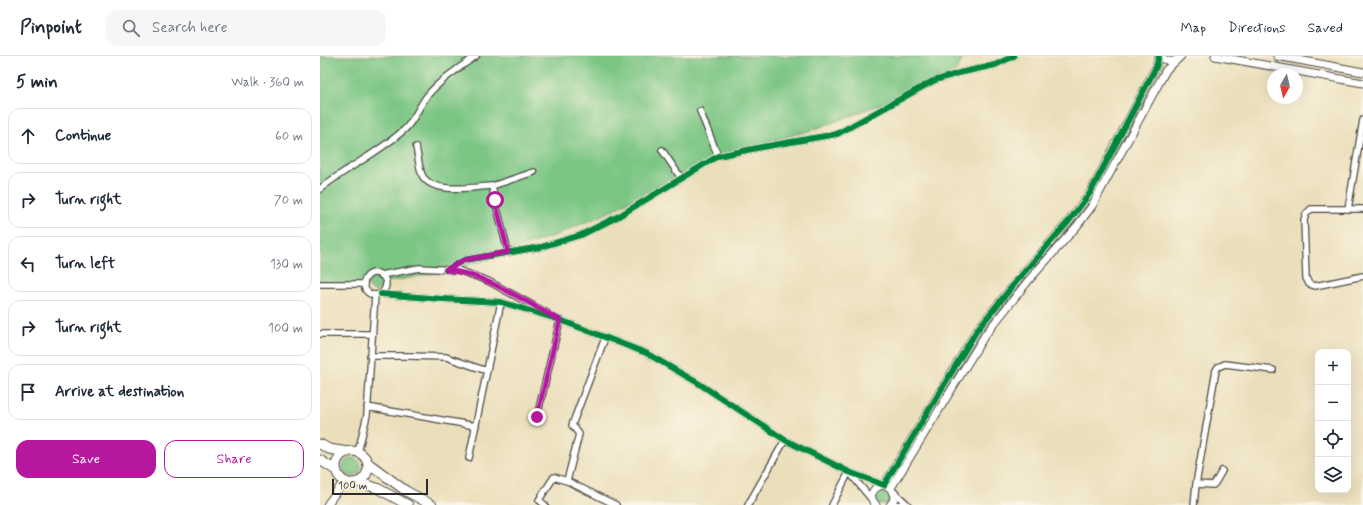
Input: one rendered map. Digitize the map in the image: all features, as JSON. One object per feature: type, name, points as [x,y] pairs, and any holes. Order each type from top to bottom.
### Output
[{"type":"main road","points":[[320,444],[329,448],[348,452],[358,452],[364,456],[368,463],[406,491],[432,505]]},
{"type":"main road","points":[[334,469],[338,459],[348,452]]},
{"type":"main road","points":[[320,460],[334,469],[344,481],[352,483],[357,482],[377,488],[408,505]]},
{"type":"main road","points":[[357,482],[366,475],[368,471],[368,463]]},
{"type":"street","points":[[320,189],[356,163],[385,146],[406,128],[426,97],[434,89],[457,69],[476,56]]},
{"type":"street","points":[[446,270],[464,260],[540,247],[581,235],[619,216],[718,156],[837,134],[933,82],[959,73],[995,65],[1014,56]]},
{"type":"street","points":[[887,487],[977,330],[1020,277],[1069,221],[1090,193],[1156,67],[1160,56],[1169,61],[1180,57]]},
{"type":"street","points":[[1215,56],[1363,83]]},
{"type":"street","points":[[1277,56],[1363,72]]},
{"type":"street","points":[[887,487],[986,335],[1028,281],[1077,226],[1092,206],[1166,70],[1180,57]]},
{"type":"street","points":[[700,111],[718,156]]},
{"type":"street","points":[[1348,209],[1363,120]]},
{"type":"street","points":[[416,147],[422,175],[428,181],[450,189],[492,186],[534,172]]},
{"type":"street","points":[[662,150],[681,178]]},
{"type":"street","points":[[492,186],[508,252]]},
{"type":"street","points":[[1363,209],[1311,209],[1306,214],[1304,220],[1306,278],[1309,284],[1315,286],[1363,276]]},
{"type":"street","points":[[560,320],[488,281],[458,270],[419,268],[381,275],[376,273],[370,275],[364,284],[367,292],[378,295],[501,302],[560,320],[646,353],[698,383],[785,440],[849,472],[887,487],[907,504]]},
{"type":"street","points":[[358,452],[367,415],[372,334],[378,295],[385,290],[386,284],[385,279],[381,275]]},
{"type":"street","points":[[320,284],[364,284]]},
{"type":"street","points":[[469,458],[501,302]]},
{"type":"street","points":[[537,417],[560,320]]},
{"type":"street","points":[[320,334],[372,334]]},
{"type":"street","points":[[567,481],[579,434],[572,425],[605,338]]},
{"type":"street","points":[[370,356],[446,358],[487,371]]},
{"type":"street","points":[[1194,505],[1196,484],[1215,374],[1218,367],[1224,364],[1273,370]]},
{"type":"street","points":[[367,406],[476,426]]},
{"type":"street","points":[[748,505],[785,440]]},
{"type":"street","points":[[320,467],[334,469]]},
{"type":"street","points":[[1196,484],[1213,485],[1222,471]]},
{"type":"street","points":[[849,472],[874,503]]},
{"type":"street","points":[[832,505],[849,472]]},
{"type":"street","points":[[545,505],[539,500],[554,477],[567,481],[616,505]]},
{"type":"street","points":[[327,505],[344,481]]},
{"type":"street","points":[[874,503],[872,496],[874,490],[877,487],[887,487],[894,495],[890,505]]},
{"type":"street","points":[[894,505],[907,504]]},
{"type":"green space","points":[[320,56],[964,56],[956,71],[892,100],[815,129],[728,154],[688,171],[603,215],[556,235],[481,261],[429,274],[383,283],[380,289],[375,292],[370,289],[368,284],[320,285]]},
{"type":"green space","points":[[352,458],[358,461],[361,467],[358,473],[352,476],[346,473],[343,467],[346,461]]},
{"type":"green space","points":[[887,488],[892,498],[887,504],[879,504],[875,500],[876,490]]},
{"type":"cycle path","points":[[446,270],[464,260],[541,247],[581,235],[619,216],[718,156],[837,134],[933,81],[959,73],[995,65],[1014,56]]},
{"type":"cycle path","points":[[381,294],[501,302],[560,320],[646,353],[698,383],[785,440],[849,472],[884,485],[977,330],[1020,277],[1069,221],[1090,193],[1156,67],[1159,56]]},
{"type":"route","points":[[495,200],[508,252],[464,260],[446,270],[458,270],[488,281],[560,320],[537,417]]}]
